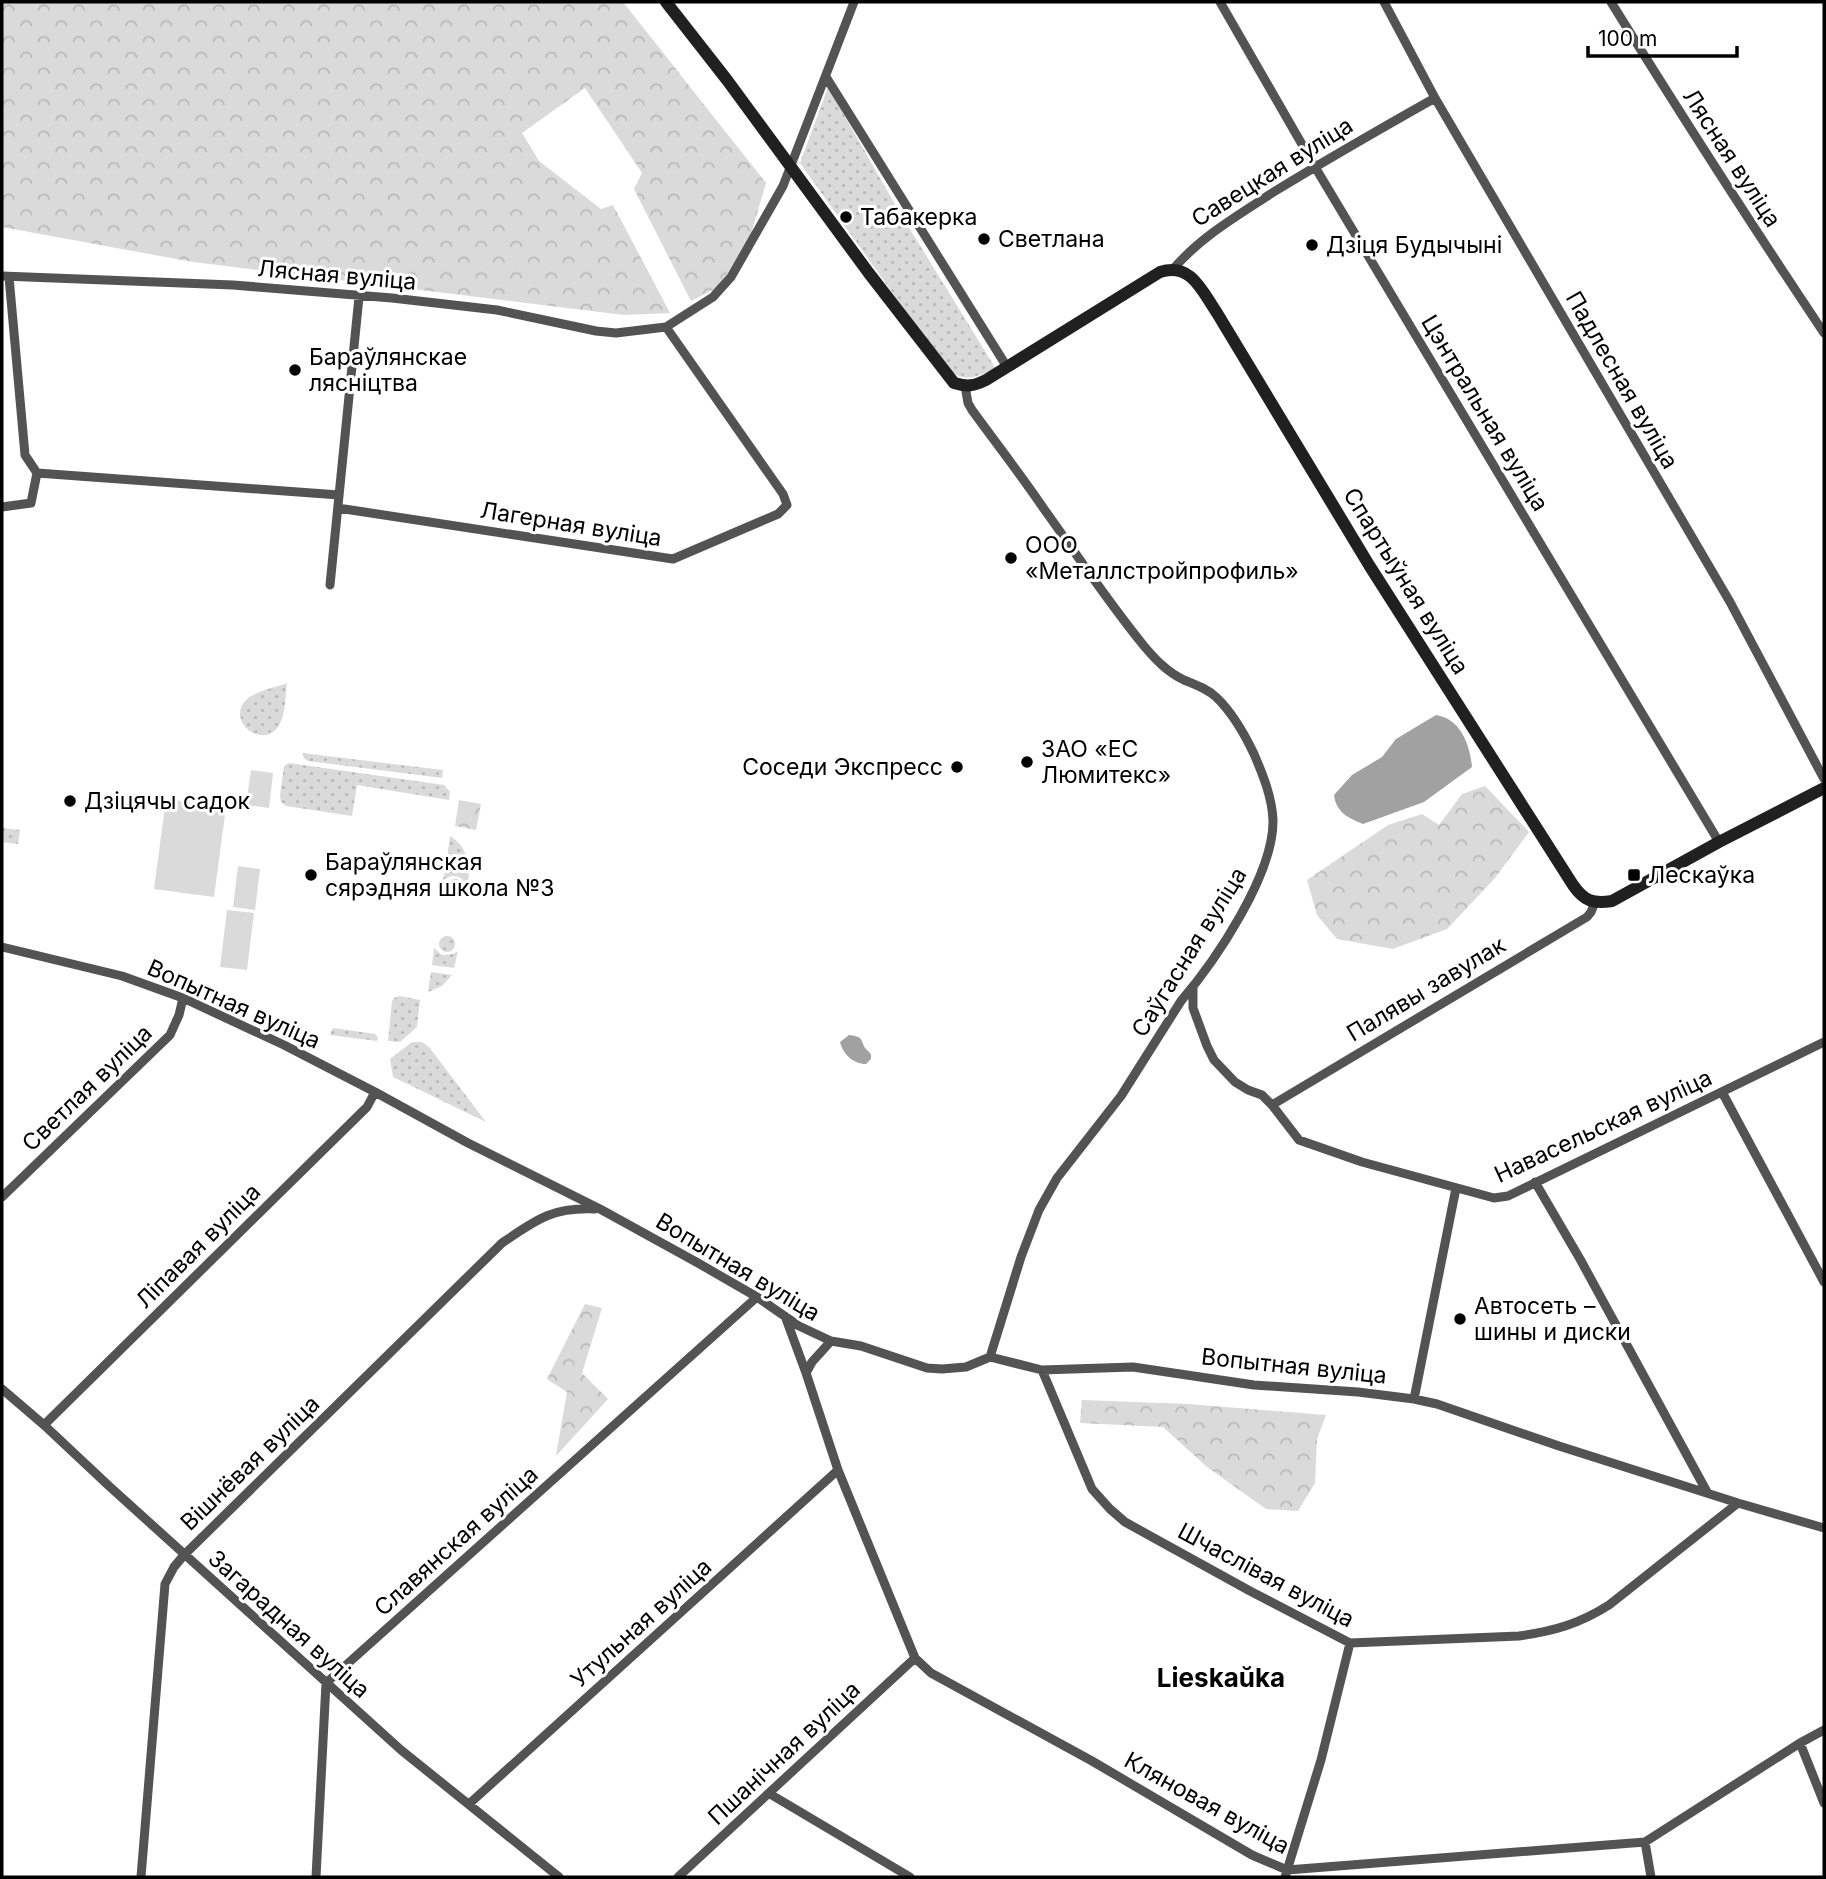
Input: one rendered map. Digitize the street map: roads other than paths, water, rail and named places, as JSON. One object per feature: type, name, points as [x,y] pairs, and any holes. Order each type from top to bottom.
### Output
[{"type":"main road","points":[[666,2],[727,80],[868,272],[960,384]]},
{"type":"main road","name":"Савецкая вуліца","points":[[960,384],[975,385],[1160,272],[1174,268]]},
{"type":"main road","name":"Спартыўная вуліца","points":[[1174,268],[1194,279],[1217,313],[1369,565],[1573,885],[1580,895],[1595,902]]},
{"type":"main road","points":[[1595,902],[1612,901],[1824,788]]},
{"type":"street","points":[[666,327],[713,297],[730,277],[783,186],[854,2]]},
{"type":"street","name":"Цэнтральная вуліца","points":[[1220,2],[1315,167],[1719,842]]},
{"type":"street","name":"Падлесная вуліца","points":[[1384,2],[1435,98],[1730,602],[1824,779]]},
{"type":"street","name":"Лясная вуліца","points":[[1611,2],[1824,332]]},
{"type":"street","points":[[826,77],[1007,367]]},
{"type":"street","name":"Савецкая вуліца","points":[[1174,268],[1187,253],[1218,228],[1315,167],[1435,98]]},
{"type":"street","points":[[2,507],[31,503],[37,473],[25,455],[6,276]]},
{"type":"street","name":"Лясная вуліца","points":[[6,276],[221,284],[392,298],[497,310],[616,333],[666,327]]},
{"type":"street","points":[[330,586],[359,296]]},
{"type":"street","name":"Лагерная вуліца","points":[[338,508],[673,559],[778,514],[787,505],[783,494],[666,327]]},
{"type":"street","name":"Саўгасная вуліца","points":[[960,384],[972,410],[1144,646],[1168,671],[1208,690],[1228,710],[1247,739],[1266,786],[1271,802],[1273,834],[1265,865],[1233,927],[1181,1001],[1121,1096],[1057,1178],[1045,1198],[1021,1257],[990,1357]]},
{"type":"street","points":[[37,473],[339,495]]},
{"type":"street","name":"Палявы завулак","points":[[1272,1105],[1587,917],[1595,902]]},
{"type":"street","name":"Вопытная вуліца","points":[[2,947],[122,976],[183,998],[284,1045],[468,1143],[600,1209],[757,1297],[815,1335],[831,1341],[861,1346],[927,1368],[942,1370],[966,1367],[990,1357],[1042,1370],[1133,1367],[1254,1385],[1414,1399],[1437,1404],[1559,1446],[1824,1528]]},
{"type":"street","name":"Навасельская вуліца","points":[[1193,987],[1193,1008],[1214,1060],[1235,1082],[1262,1095],[1299,1140],[1362,1162],[1494,1198],[1508,1196],[1824,1042]]},
{"type":"street","name":"Светлая вуліца","points":[[2,1197],[170,1035],[183,998]]},
{"type":"street","name":"Ліпавая вуліца","points":[[44,1425],[367,1107],[375,1092]]},
{"type":"street","points":[[1721,1092],[1824,1282]]},
{"type":"street","points":[[1535,1182],[1707,1492]]},
{"type":"street","points":[[1414,1399],[1456,1188]]},
{"type":"street","name":"Вішнёвая вуліца","points":[[141,1877],[166,1584],[174,1567],[502,1243],[537,1220],[555,1212],[578,1208],[600,1209]]},
{"type":"street","name":"Славянская вуліца","points":[[326,1683],[757,1297]]},
{"type":"street","name":"Кляновая вуліца","points":[[785,1315],[838,1470],[915,1658],[931,1673],[1092,1761],[1286,1874],[1645,1842],[1800,1743],[1824,1731]]},
{"type":"street","points":[[806,1373],[831,1341]]},
{"type":"street","name":"Шчаслівая вуліца","points":[[1042,1370],[1093,1489],[1110,1509],[1136,1529],[1350,1643],[1519,1636],[1545,1633],[1571,1625],[1589,1618],[1609,1605],[1738,1503]]},
{"type":"street","name":"Загарадная вуліца","points":[[2,1389],[401,1750],[559,1877]]},
{"type":"street","name":"Утульная вуліца","points":[[470,1804],[838,1470]]},
{"type":"street","points":[[1286,1874],[1321,1760],[1350,1643]]},
{"type":"street","name":"Пшанічная вуліца","points":[[678,1877],[915,1658]]},
{"type":"street","points":[[316,1877],[326,1683]]},
{"type":"street","points":[[1800,1743],[1824,1803]]},
{"type":"street","points":[[770,1794],[910,1877]]},
{"type":"street","points":[[1645,1842],[1651,1877]]},
{"type":"place","name":"Табакерка","points":[[846,217]]},
{"type":"place","name":"Светлана","points":[[984,239]]},
{"type":"place","name":"Дзіця Будычыні","points":[[1312,245]]},
{"type":"place","name":"Бараўлянскае лясніцтва","points":[[295,370]]},
{"type":"place","name":"ООО «Металлстройпрофиль»","points":[[1011,558]]},
{"type":"place","name":"ЗАО «ЕС Люмитекс»","points":[[1027,762]]},
{"type":"place","name":"Соседи Экспресс","points":[[957,767]]},
{"type":"place","name":"Дзіцячы садок","points":[[70,801]]},
{"type":"place","name":"Бараўлянская сярэдняя школа №3","points":[[311,875]]},
{"type":"place","name":"Лескаўка","points":[[1634,875]]},
{"type":"place","name":"Автосеть – шины и диски","points":[[1460,1319]]},
{"type":"district","name":"Lieskaŭka","points":[[1221,1677]]}]
